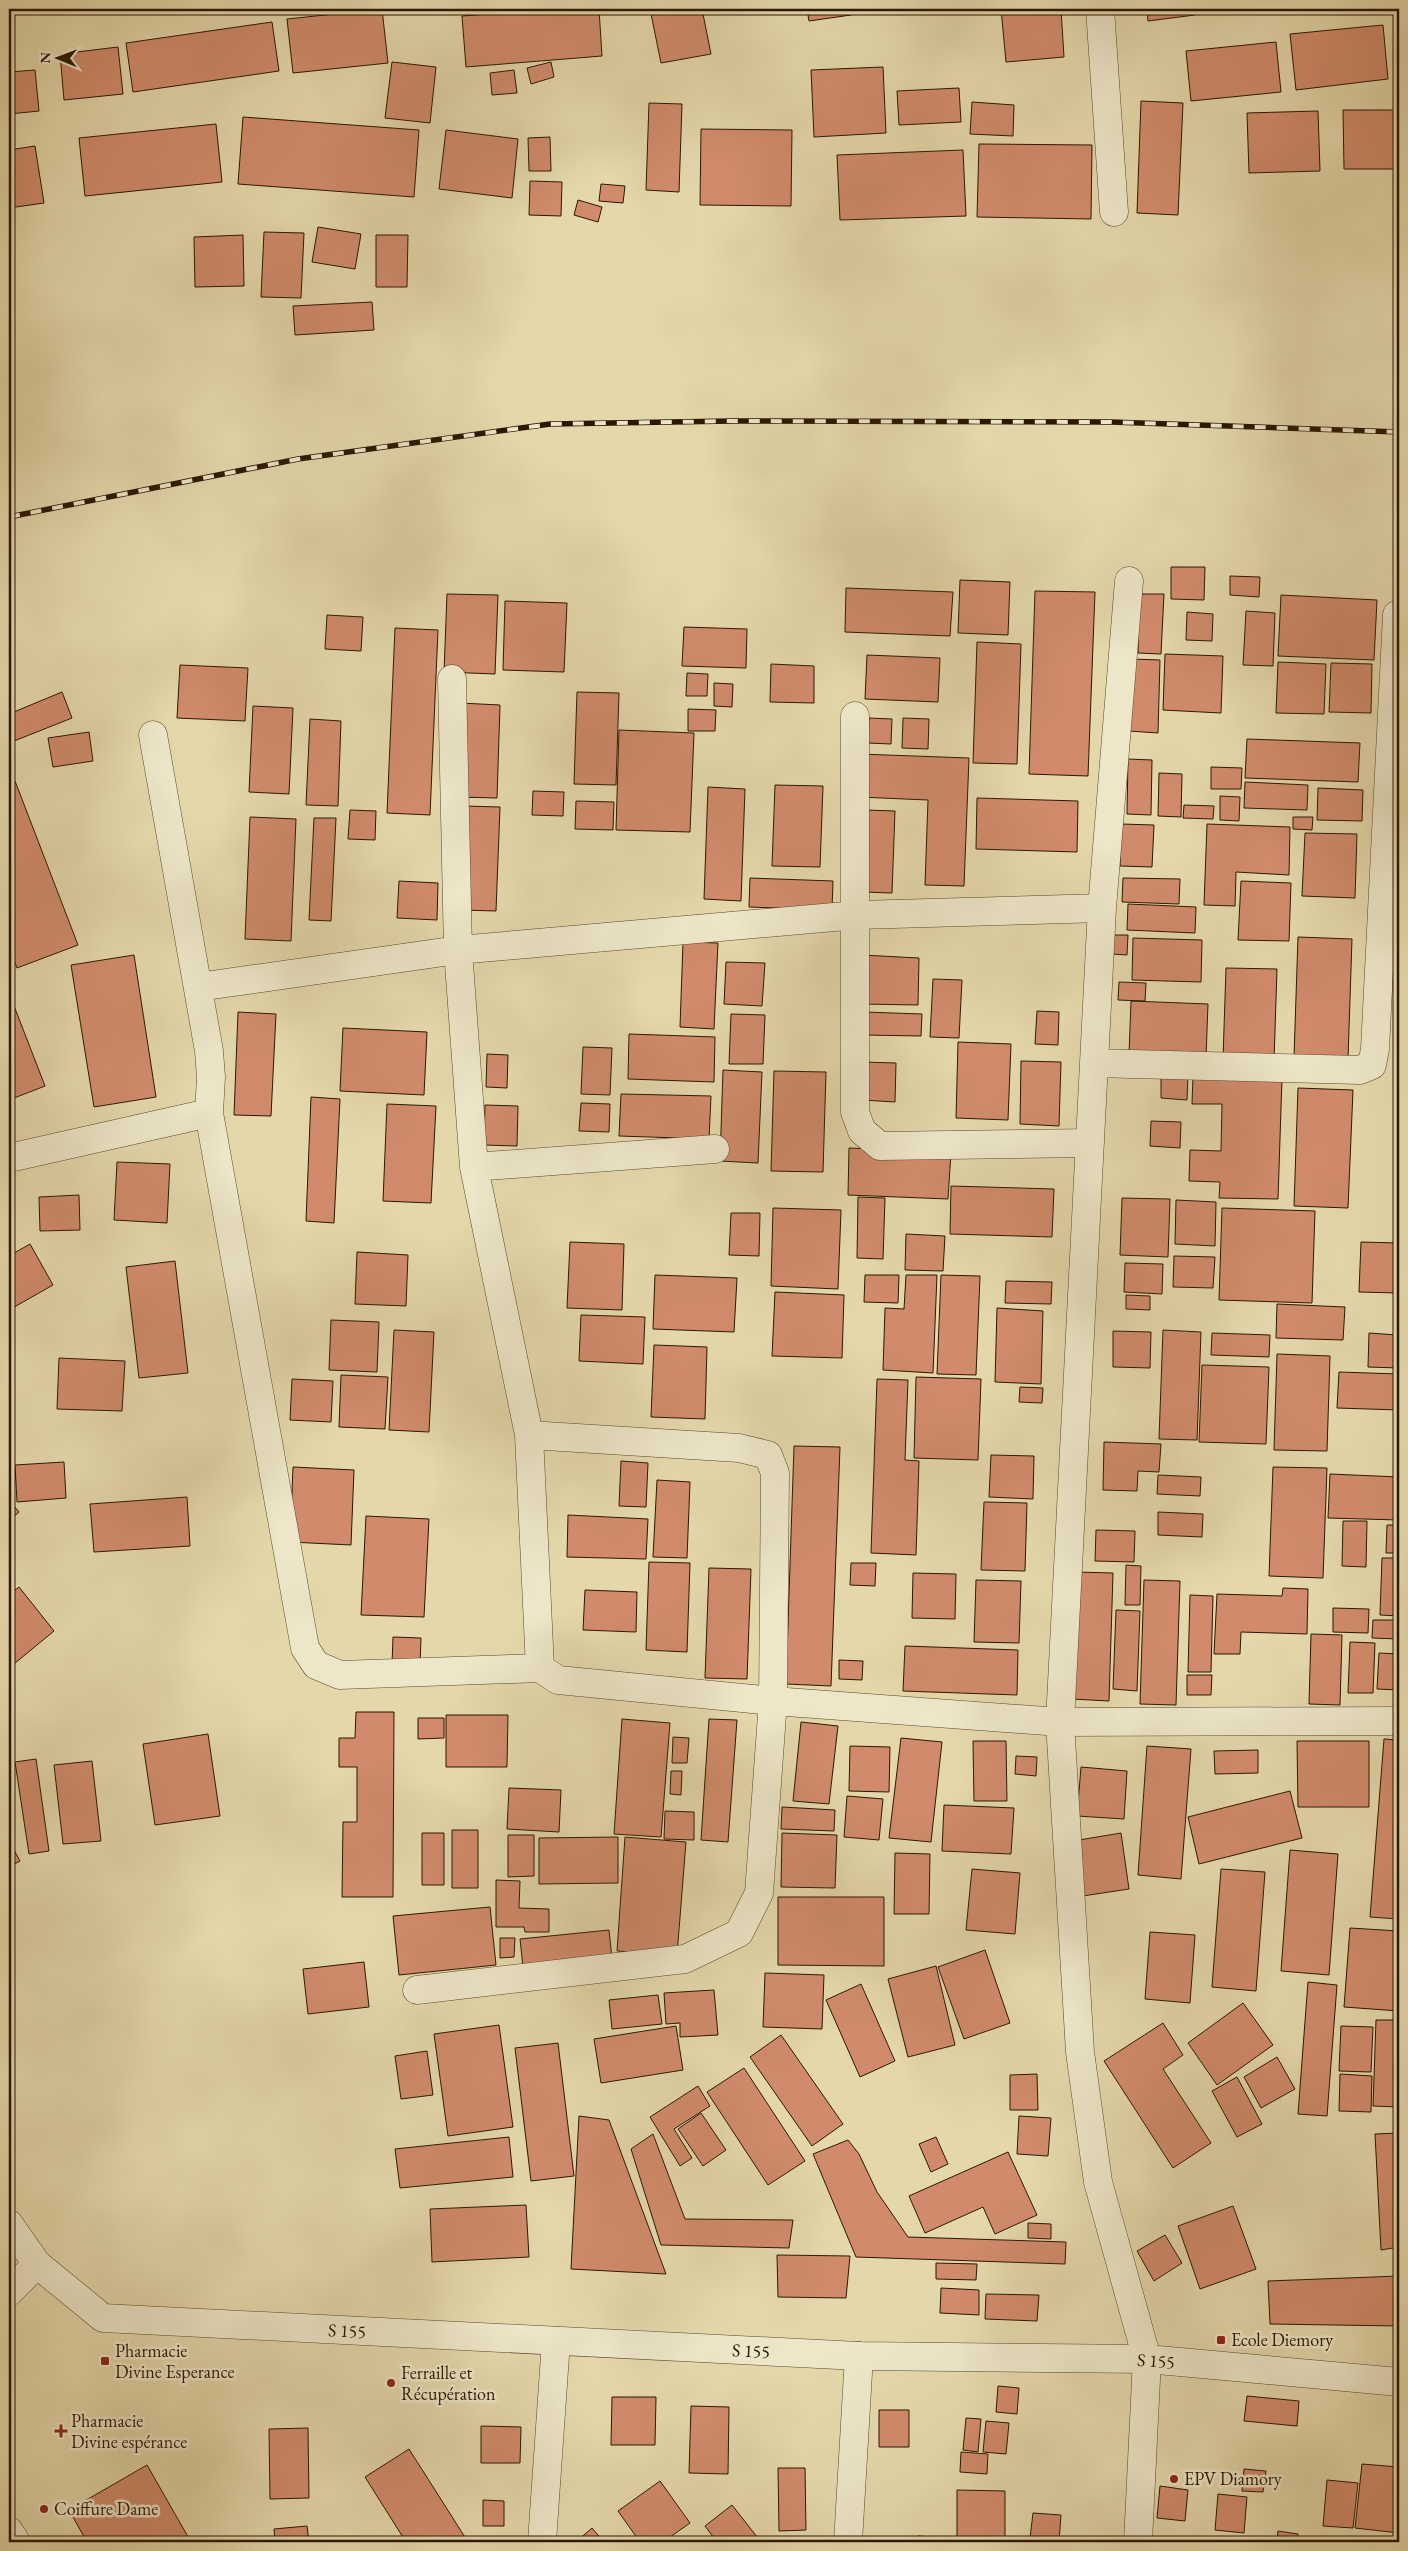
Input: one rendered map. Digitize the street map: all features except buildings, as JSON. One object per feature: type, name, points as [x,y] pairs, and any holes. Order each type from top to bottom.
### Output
[{"type":"street","points":[[1100,9],[1114,212]]},
{"type":"street","points":[[1129,581],[1102,908],[1060,1722],[1080,2052],[1098,2182],[1147,2359],[1138,2542]]},
{"type":"street","points":[[1094,1063],[1360,1070],[1372,1064],[1375,1049],[1397,616]]},
{"type":"street","points":[[452,679],[458,950],[474,1167],[529,1435],[540,1668]]},
{"type":"street","points":[[855,716],[857,915],[855,1112],[862,1131],[880,1146],[1090,1143]]},
{"type":"street","points":[[153,735],[208,1051],[211,1076],[210,1113],[305,1648],[316,1665],[340,1675],[540,1668],[558,1680],[773,1701],[1060,1722],[1399,1721]]},
{"type":"street","points":[[198,987],[458,950],[857,915],[1102,908]]},
{"type":"street","points":[[9,1158],[210,1113]]},
{"type":"street","points":[[474,1167],[715,1149]]},
{"type":"street","points":[[417,1990],[685,1960],[739,1933],[760,1893],[773,1701],[775,1473],[768,1455],[739,1448],[529,1435]]},
{"type":"street","points":[[9,2224],[37,2264],[9,2292]]},
{"type":"street","name":"S 155","points":[[37,2264],[103,2318],[859,2356],[1147,2359],[1399,2382]]},
{"type":"street","points":[[542,2542],[556,2342]]},
{"type":"street","points":[[848,2542],[859,2356]]},
{"type":"street","points":[[9,2531],[16,2542]]},
{"type":"railway","points":[[9,517],[298,459],[550,424],[732,421],[1111,422],[1399,432]]},
{"type":"place","name":"Ecole Diemory","points":[[1221,2340]]},
{"type":"place","name":"Pharmacie Divine Esperance","points":[[105,2361]]},
{"type":"place","name":"Ferraille et Récupération","points":[[391,2383]]},
{"type":"place","name":"Pharmacie Divine espérance","points":[[61,2431]]},
{"type":"place","name":"EPV Diamory","points":[[1174,2479]]},
{"type":"place","name":"Coiffure Dame","points":[[44,2509]]}]
